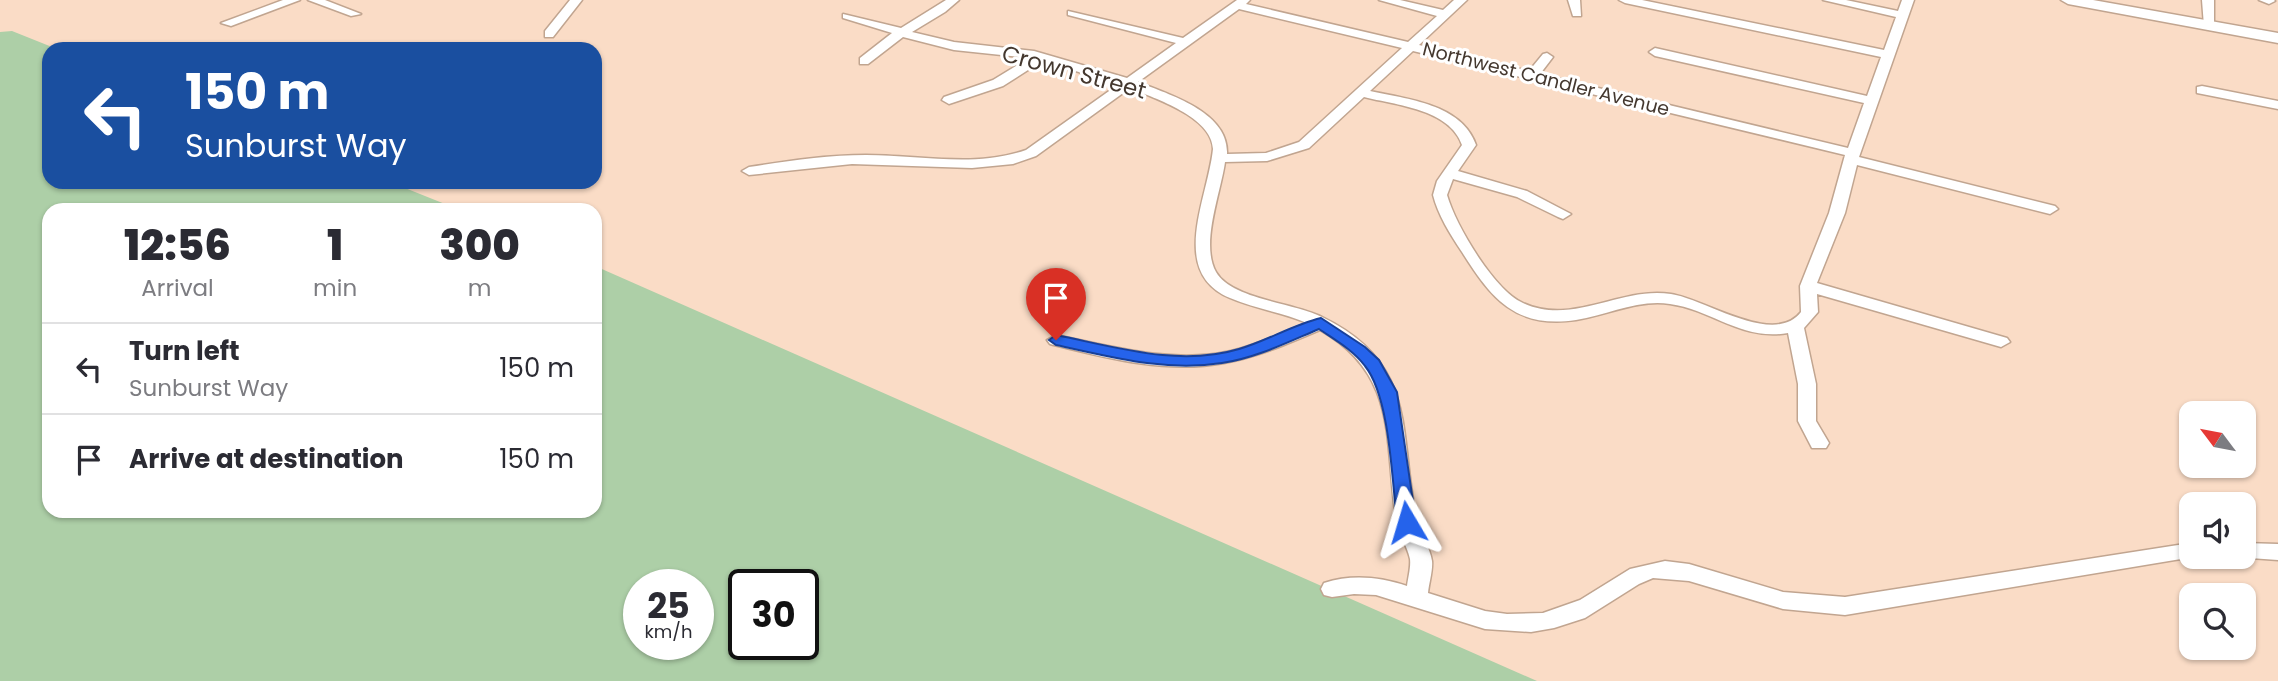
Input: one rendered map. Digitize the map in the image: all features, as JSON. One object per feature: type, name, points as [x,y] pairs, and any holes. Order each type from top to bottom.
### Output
[{"type":"main road","points":[[2068,0],[2278,38]]},
{"type":"street","points":[[227,23],[294,0]]},
{"type":"street","points":[[314,0],[355,14]]},
{"type":"street","points":[[549,34],[576,0]]},
{"type":"street","points":[[864,61],[953,0]]},
{"type":"street","points":[[1385,0],[1446,14]]},
{"type":"street","points":[[1219,158],[1267,157],[1296,150],[1313,139],[1461,0]]},
{"type":"street","points":[[1574,0],[1577,13]]},
{"type":"street","points":[[1625,0],[1889,55]]},
{"type":"street","points":[[1364,93],[1433,111],[1457,124],[1468,138],[1469,145],[1443,184],[1442,205],[1494,289],[1516,306],[1561,316],[1660,298],[1694,304],[1746,326],[1773,329],[1795,326],[1810,312],[1808,286],[1837,213],[1853,156],[1905,7],[1829,0]]},
{"type":"street","points":[[2208,0],[2210,26]]},
{"type":"street","points":[[749,171],[848,160],[984,163],[1009,161],[1031,153],[1241,2]]},
{"type":"street","name":"Northwest Candler Avenue","points":[[1241,2],[1853,156],[2050,209]]},
{"type":"street","points":[[1072,13],[1185,42]]},
{"type":"street","name":"Crown Street","points":[[847,16],[952,45],[1039,57],[1130,82],[1151,91],[1211,126],[1220,144],[1203,242],[1202,257],[1206,271],[1211,279],[1229,292],[1293,311],[1321,323],[1348,340],[1366,357],[1389,392],[1407,522],[1421,561],[1416,599]]},
{"type":"street","points":[[1655,52],[1872,101]]},
{"type":"street","points":[[949,100],[998,83],[1039,57]]},
{"type":"street","points":[[1532,75],[1547,57]]},
{"type":"street","points":[[2202,90],[2278,105]]},
{"type":"street","points":[[1449,173],[1522,194],[1563,214]]},
{"type":"street","points":[[1808,286],[2001,341]]},
{"type":"street","points":[[1056,340],[1149,359],[1184,362],[1224,358],[1246,352],[1321,323]]},
{"type":"street","points":[[1795,326],[1807,384],[1807,421],[1819,443]]},
{"type":"street","points":[[2256,551],[2278,552]]},
{"type":"street","points":[[1332,589],[1346,585],[1374,586],[1489,621],[1527,623],[1572,615],[1640,573],[1670,569],[1685,571],[1773,599],[1821,606],[1845,606],[2179,552]]},
{"type":"green space","points":[[12,31],[42,43],[42,189],[408,189],[442,203],[42,203],[42,518],[602,518],[602,269],[1537,681],[0,681],[0,32]]},
{"type":"route","points":[[1056,340],[1149,359],[1184,362],[1224,358],[1246,352],[1321,323],[1348,340],[1373,364],[1389,392],[1407,522]]}]
